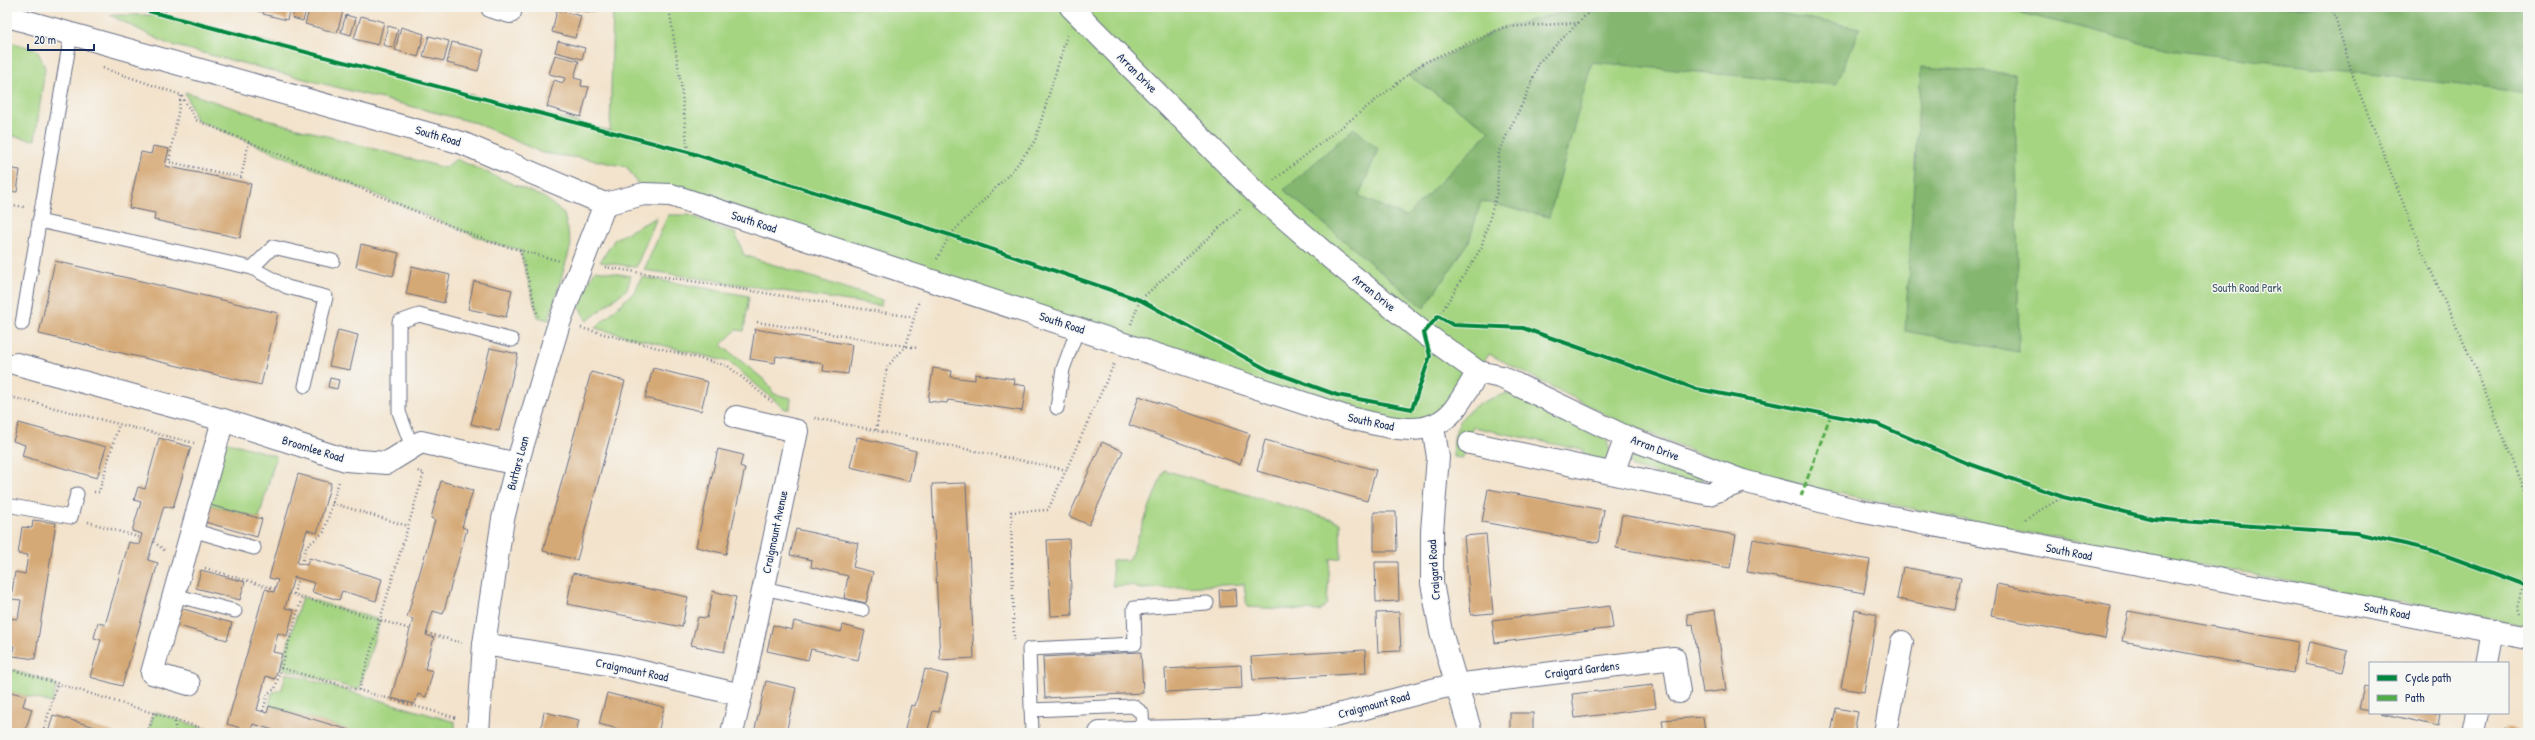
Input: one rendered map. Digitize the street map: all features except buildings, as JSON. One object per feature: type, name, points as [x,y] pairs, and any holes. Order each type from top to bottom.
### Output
[{"type":"street","name":"Arran Drive","points":[[1075,11],[1257,194],[1333,260],[1424,333],[1478,372],[1501,377],[1626,437],[1742,481]]},
{"type":"street","name":"South Road","points":[[7,16],[462,143],[605,204],[644,194],[671,195],[1346,417],[1410,430],[1433,427]]},
{"type":"street","name":"Buttars Loan","points":[[478,729],[484,644],[495,562],[517,464],[559,323],[580,263],[605,204]]},
{"type":"street","name":"Broomlee Road","points":[[17,364],[222,420],[346,460],[387,463]]},
{"type":"street","points":[[1433,427],[1452,412],[1478,372]]},
{"type":"street","name":"Craigmount Avenue","points":[[736,417],[797,431],[740,695]]},
{"type":"street","points":[[189,684],[152,673],[184,562],[222,420]]},
{"type":"street","name":"Craigard Road","points":[[1433,427],[1438,457],[1432,531],[1432,583],[1441,632],[1455,685],[1471,733]]},
{"type":"street","points":[[1614,473],[1626,437]]},
{"type":"street","points":[[387,463],[421,442],[517,464]]},
{"type":"street","points":[[1470,443],[1709,494],[1742,481]]},
{"type":"street","name":"South Road","points":[[1742,481],[1859,511],[2528,638]]},
{"type":"street","points":[[2487,662],[2493,631]]},
{"type":"street","points":[[1885,733],[1902,642]]},
{"type":"street","name":"Craigmount Road","points":[[484,644],[613,665],[740,695]]},
{"type":"street","name":"Craigard Gardens","points":[[1455,685],[1674,658],[1679,692]]},
{"type":"street","name":"Craigmount Road","points":[[1100,733],[1199,731],[1272,726],[1320,719],[1424,691],[1455,685]]},
{"type":"street","points":[[732,733],[740,695]]},
{"type":"street","points":[[2473,733],[2477,714]]},
{"type":"lane","points":[[22,324],[71,34]]},
{"type":"lane","points":[[39,221],[252,268],[287,287],[326,297],[305,386]]},
{"type":"lane","points":[[252,268],[273,247],[333,261]]},
{"type":"lane","points":[[412,447],[398,412],[399,322],[419,315],[512,340]]},
{"type":"lane","points":[[1057,408],[1063,368],[1078,328]]},
{"type":"lane","points":[[7,506],[71,516],[77,494]]},
{"type":"lane","points":[[192,530],[254,548]]},
{"type":"lane","points":[[763,588],[862,610]]},
{"type":"lane","points":[[174,595],[235,611]]},
{"type":"lane","points":[[1032,733],[1029,649],[1135,644],[1134,608],[1207,604]]},
{"type":"lane","points":[[1031,710],[1133,706],[1142,712],[1143,731]]},
{"type":"path","points":[[164,15],[166,7]]},
{"type":"path","points":[[669,7],[681,85],[688,152]]},
{"type":"path","points":[[1424,333],[1461,284],[1481,248],[1498,192],[1499,151],[1527,94],[1539,62],[1594,7]]},
{"type":"path","points":[[2332,7],[2354,79],[2419,244],[2477,372],[2528,498]]},
{"type":"path","points":[[876,430],[887,367],[906,346],[912,317],[927,279],[950,234],[1013,170],[1035,141],[1075,11]]},
{"type":"path","points":[[156,13],[172,17]]},
{"type":"path","points":[[1029,649],[1014,643],[1011,512],[1048,510],[1124,343],[1140,300],[1257,194],[1319,143],[1423,63],[1504,27],[1578,23]]},
{"type":"path","points":[[67,56],[181,95],[196,120],[490,242],[567,262],[912,317]]},
{"type":"path","points":[[181,95],[169,162],[241,177],[249,142]]},
{"type":"path","points":[[680,150],[695,154]]},
{"type":"path","points":[[7,204],[28,207]]},
{"type":"path","points":[[943,232],[958,237]]},
{"type":"path","points":[[520,250],[538,317],[728,366],[777,406]]},
{"type":"path","points":[[1133,298],[1147,304]]},
{"type":"path","points":[[1438,316],[1443,319]]},
{"type":"path","points":[[757,322],[918,348]]},
{"type":"path","points":[[7,396],[196,444]]},
{"type":"path","points":[[808,416],[1067,470]]},
{"type":"path","points":[[77,494],[99,492],[119,424]]},
{"type":"path","points":[[302,564],[306,547],[324,532],[346,460]]},
{"type":"path","points":[[359,690],[424,473],[387,463]]},
{"type":"path","points":[[2055,494],[2070,499]]},
{"type":"path","points":[[2006,540],[2008,529],[2063,497]]},
{"type":"path","points":[[332,503],[408,526]]},
{"type":"path","points":[[71,516],[141,538]]},
{"type":"path","points":[[184,562],[275,589]]},
{"type":"path","points":[[2520,615],[2517,608],[2528,567]]},
{"type":"path","points":[[294,594],[298,578]]},
{"type":"path","points":[[2516,582],[2528,586]]},
{"type":"path","points":[[289,593],[410,629]]},
{"type":"path","points":[[263,711],[268,693],[275,689],[302,597]]},
{"type":"path","points":[[427,633],[460,643],[484,644]]},
{"type":"path","points":[[7,668],[175,718],[218,733]]},
{"type":"path","points":[[281,668],[359,690],[478,729]]},
{"type":"path","points":[[43,733],[57,684]]},
{"type":"path","points":[[148,733],[154,712]]},
{"type":"path","points":[[175,718],[175,733]]},
{"type":"path","points":[[254,733],[258,726]]},
{"type":"green space","name":"South Road Park","points":[[613,7],[2528,7],[2528,626],[2008,529],[1805,486],[1716,460],[1616,420],[1489,354],[1452,412],[1409,430],[644,194],[627,167],[588,159],[542,153],[476,123],[168,44],[110,15],[164,15],[610,131]]},
{"type":"green space","points":[[1584,7],[1745,7],[1860,28],[1836,85],[1592,62],[1549,217],[1481,201],[1469,242],[1424,308],[1284,190],[1354,128],[1378,149],[1359,196],[1406,217],[1490,131],[1408,75],[1504,27]]},
{"type":"green space","points":[[1996,7],[2528,7],[2528,93],[2178,51]]},
{"type":"green space","points":[[7,41],[37,50],[45,68],[35,140],[7,135]]},
{"type":"green space","points":[[1921,67],[2015,74],[2019,352],[1905,331]]},
{"type":"green space","points":[[185,92],[279,123],[445,168],[456,159],[545,198],[564,214],[571,245],[549,320],[538,317],[520,250],[490,242],[196,120]]},
{"type":"green space","points":[[668,215],[689,215],[735,233],[744,255],[882,300],[881,306],[644,270]]},
{"type":"green space","points":[[657,217],[636,267],[600,262],[615,239]]},
{"type":"green space","points":[[595,270],[631,276],[627,289],[587,321],[578,305]]},
{"type":"green space","points":[[642,277],[749,296],[744,331],[736,330],[721,345],[767,382],[774,394],[791,398],[790,409],[785,409],[729,362],[595,328],[634,292]]},
{"type":"green space","points":[[1508,393],[1607,440],[1610,453],[1603,462],[1584,459],[1583,450],[1473,427],[1462,458],[1453,457],[1456,431],[1460,421],[1466,413],[1484,402]]},
{"type":"green space","points":[[225,441],[276,456],[259,518],[210,505]]},
{"type":"green space","points":[[1638,453],[1702,478],[1701,485],[1632,467],[1629,461]]},
{"type":"green space","points":[[1164,470],[1340,522],[1341,558],[1330,559],[1327,604],[1320,611],[1247,607],[1244,584],[1140,589],[1131,585],[1113,586],[1112,560],[1129,560]]},
{"type":"green space","points":[[302,597],[380,620],[359,690],[281,668]]},
{"type":"green space","points":[[7,668],[57,684],[52,703],[7,691]]},
{"type":"green space","points":[[286,673],[455,722],[455,733],[359,733],[269,706],[272,693],[282,689]]},
{"type":"green space","points":[[154,712],[218,733],[148,733]]},
{"type":"marked path","points":[[1801,496],[1831,414]]},
{"type":"cycle path","points":[[133,7],[688,152],[950,235],[1140,300],[1268,370],[1337,395],[1412,409],[1430,356],[1424,333],[1438,316],[1453,325],[1523,328],[1697,389],[1877,424],[1967,463],[2063,497],[2153,519],[2356,533],[2431,550],[2528,586]]}]
